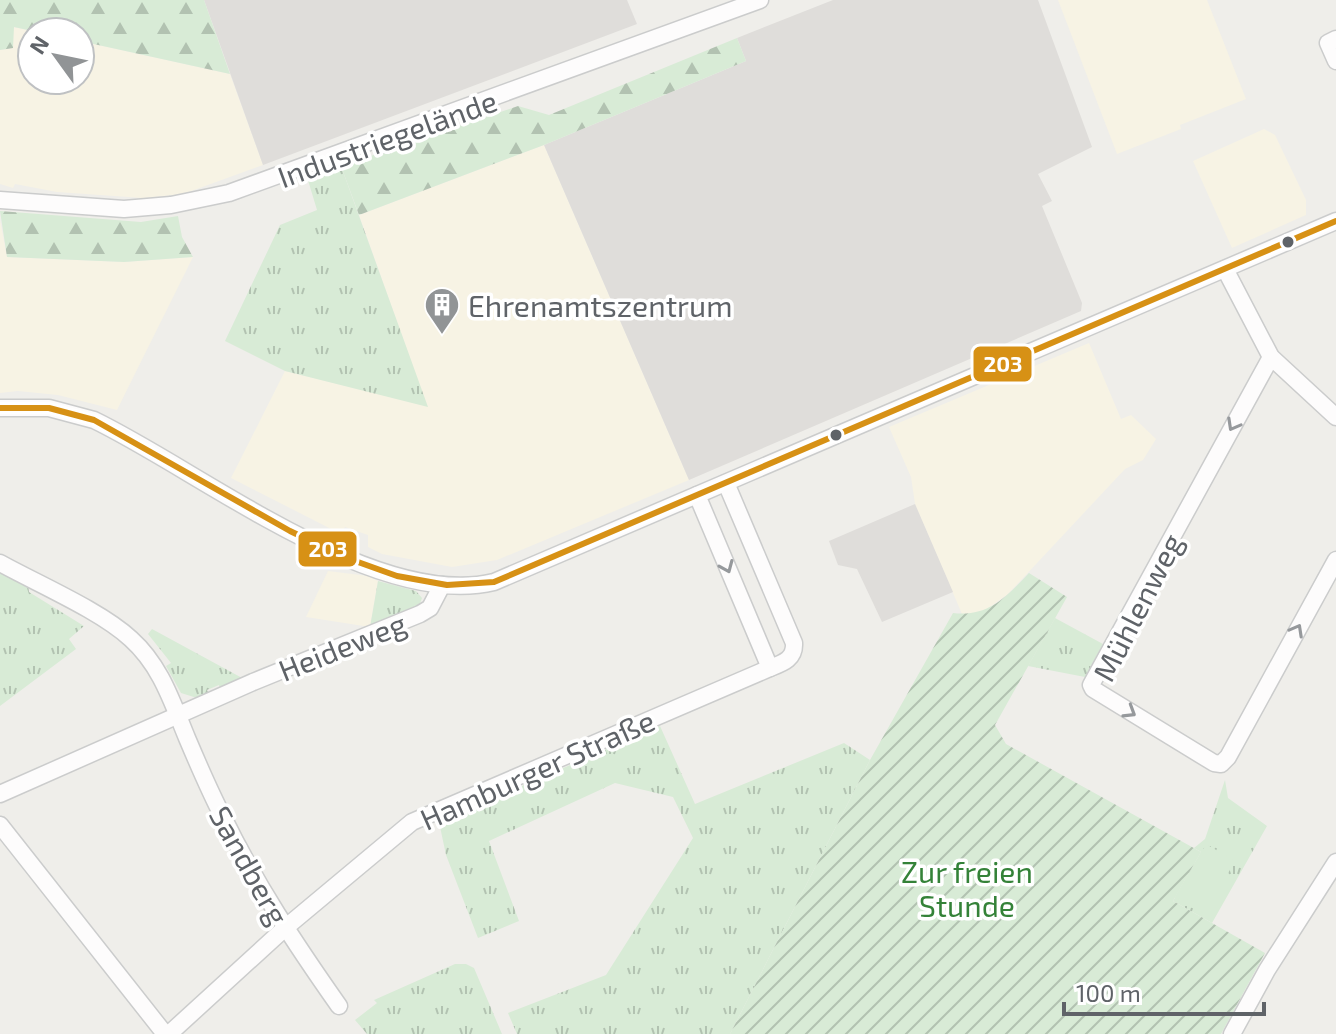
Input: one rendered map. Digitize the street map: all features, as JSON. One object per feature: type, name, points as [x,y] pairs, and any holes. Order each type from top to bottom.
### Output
[{"type":"street","name":"Industriegelände","points":[[0,200],[124,209],[171,205],[229,193],[760,0]]},
{"type":"street","points":[[1332,41],[1336,61]]},
{"type":"street","points":[[0,408],[49,408],[94,420],[347,559],[398,576],[467,587],[494,582],[1336,221]]},
{"type":"street","points":[[1225,269],[1271,357],[1336,417]]},
{"type":"street","name":"Mühlenweg","points":[[1271,357],[1091,685],[1093,689],[1214,763],[1221,764],[1228,757],[1336,560]]},
{"type":"street","points":[[697,495],[770,668],[788,660],[794,651],[794,643],[726,483]]},
{"type":"street","name":"Sandberg","points":[[0,563],[107,621],[131,638],[158,671],[223,817],[285,928],[339,1006]]},
{"type":"street","name":"Heideweg","points":[[0,794],[178,714],[420,614],[430,608],[442,585]]},
{"type":"street","name":"Hamburger Straße","points":[[167,1034],[285,928],[412,822],[770,668]]},
{"type":"street","points":[[0,825],[167,1034]]},
{"type":"street","points":[[1232,1034],[1267,970],[1336,862]]},
{"type":"shaded area","points":[[204,0],[627,0],[637,24],[263,165]]},
{"type":"shaded area","points":[[833,0],[1038,0],[1092,147],[1038,174],[1052,201],[1042,206],[1082,303],[1081,311],[689,480],[544,145],[746,61],[737,38]]},
{"type":"shaded area","points":[[1058,0],[1207,0],[1246,99],[1117,154]]},
{"type":"shaded area","points":[[13,27],[16,28],[16,96],[96,96],[96,45],[230,74],[263,165],[183,194],[143,198],[57,192],[15,184],[13,188],[0,184],[0,50],[13,48]]},
{"type":"shaded area","points":[[1264,129],[1275,135],[1306,200],[1306,215],[1232,248],[1193,161]]},
{"type":"shaded area","points":[[544,145],[689,480],[497,560],[452,567],[382,554],[368,547],[368,535],[345,527],[341,534],[231,478],[285,371],[427,406],[359,215]]},
{"type":"shaded area","points":[[0,220],[7,257],[124,262],[193,257],[117,410],[58,395],[18,391],[0,393]]},
{"type":"shaded area","points":[[1089,343],[1121,419],[1131,415],[1156,439],[1143,460],[1125,469],[1008,594],[983,612],[962,614],[915,504],[911,477],[889,427]]},
{"type":"shaded area","points":[[915,504],[953,592],[882,622],[857,569],[838,565],[829,541]]},
{"type":"shaded area","points":[[328,571],[368,576],[378,581],[370,627],[306,617]]},
{"type":"green space","points":[[0,0],[204,0],[230,74],[96,45],[96,16],[16,16],[13,48],[0,50]]},
{"type":"green space","points":[[737,38],[746,61],[544,145],[359,215],[341,166],[518,106],[549,115]]},
{"type":"green space","points":[[341,166],[428,407],[285,371],[225,341],[280,225],[317,210],[307,177]]},
{"type":"green space","points":[[0,211],[141,222],[178,216],[182,237],[193,257],[124,262],[7,257]]},
{"type":"green space","points":[[0,569],[28,584],[29,592],[84,626],[69,639],[76,649],[0,706]]},
{"type":"green space","name":"Zur freien Stunde","points":[[1029,573],[1067,597],[995,725],[1006,744],[1201,852],[1173,901],[1265,953],[1221,1034],[730,1034],[870,760],[953,613],[977,612],[996,604]]},
{"type":"green space","points":[[378,581],[416,591],[422,598],[419,606],[370,627]]},
{"type":"green space","points":[[1055,618],[1103,644],[1085,677],[1028,666]]},
{"type":"green space","points":[[152,629],[244,679],[220,689],[219,685],[207,690],[209,694],[197,698],[181,693],[166,666],[171,663],[148,634]]},
{"type":"green space","points":[[660,726],[695,804],[844,743],[870,760],[730,1034],[517,1034],[508,1013],[606,975],[693,838],[673,797],[615,783],[489,841],[519,921],[478,938],[446,855],[439,822]]},
{"type":"green space","points":[[1225,780],[1228,798],[1267,826],[1212,923],[1173,901],[1201,852],[1194,848],[1205,839]]},
{"type":"green space","points":[[1206,844],[1235,861],[1205,914],[1175,897]]},
{"type":"green space","points":[[455,964],[474,968],[502,1034],[367,1034],[355,1020],[377,1003],[374,1000]]},
{"type":"transit line","name":"203","points":[[0,408],[49,408],[94,420],[290,531],[344,557],[397,576],[447,585],[494,582],[1336,221]]},
{"type":"place","name":"Ehrenamtszentrum","points":[[442,336]]}]
